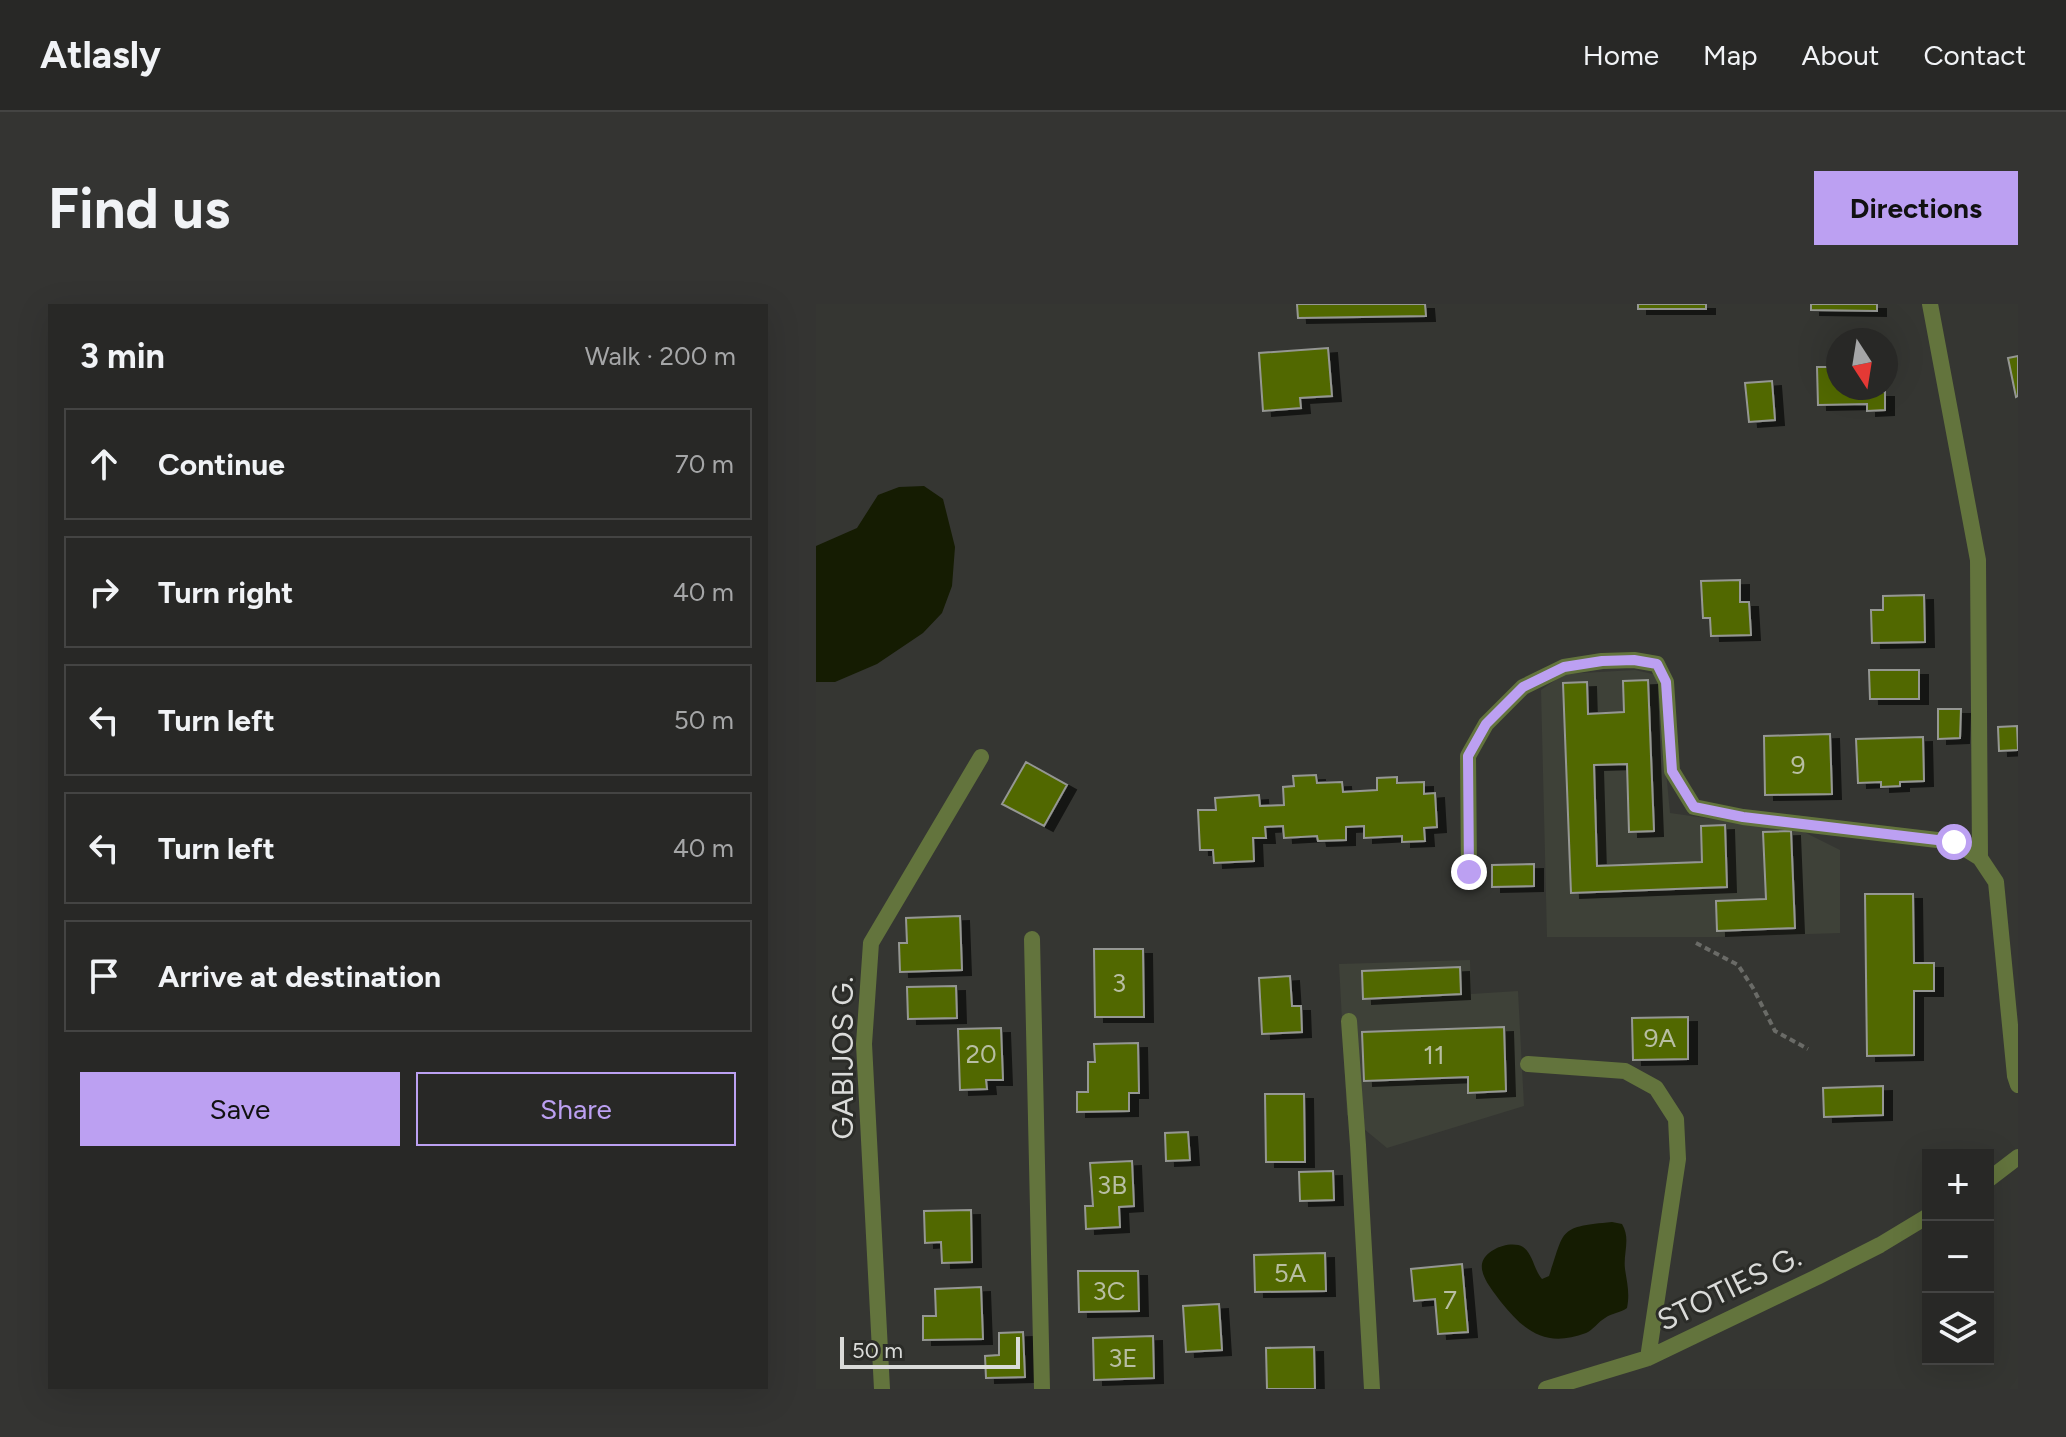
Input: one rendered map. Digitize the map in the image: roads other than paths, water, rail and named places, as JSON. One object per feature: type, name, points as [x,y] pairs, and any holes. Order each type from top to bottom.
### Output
[{"type":"street","points":[[1930,304],[1978,560],[1980,858]]},
{"type":"street","points":[[1469,872],[1468,756],[1486,724],[1523,687],[1564,667],[1602,661],[1634,660],[1657,664],[1666,682],[1672,771],[1694,807],[1743,817],[1954,842],[1980,858],[1996,882],[2018,1085]]},
{"type":"street","name":"GABIJOS G.","points":[[882,1389],[864,1044],[871,943],[981,757]]},
{"type":"street","points":[[1032,939],[1042,1389]]},
{"type":"street","points":[[1349,1021],[1372,1389]]},
{"type":"street","points":[[1528,1064],[1625,1071],[1656,1088],[1676,1119],[1678,1159],[1648,1358]]},
{"type":"street","points":[[1994,1175],[2018,1157]]},
{"type":"street","name":"STOTIES G.","points":[[1546,1389],[1648,1358],[1817,1277],[1922,1220]]}]
